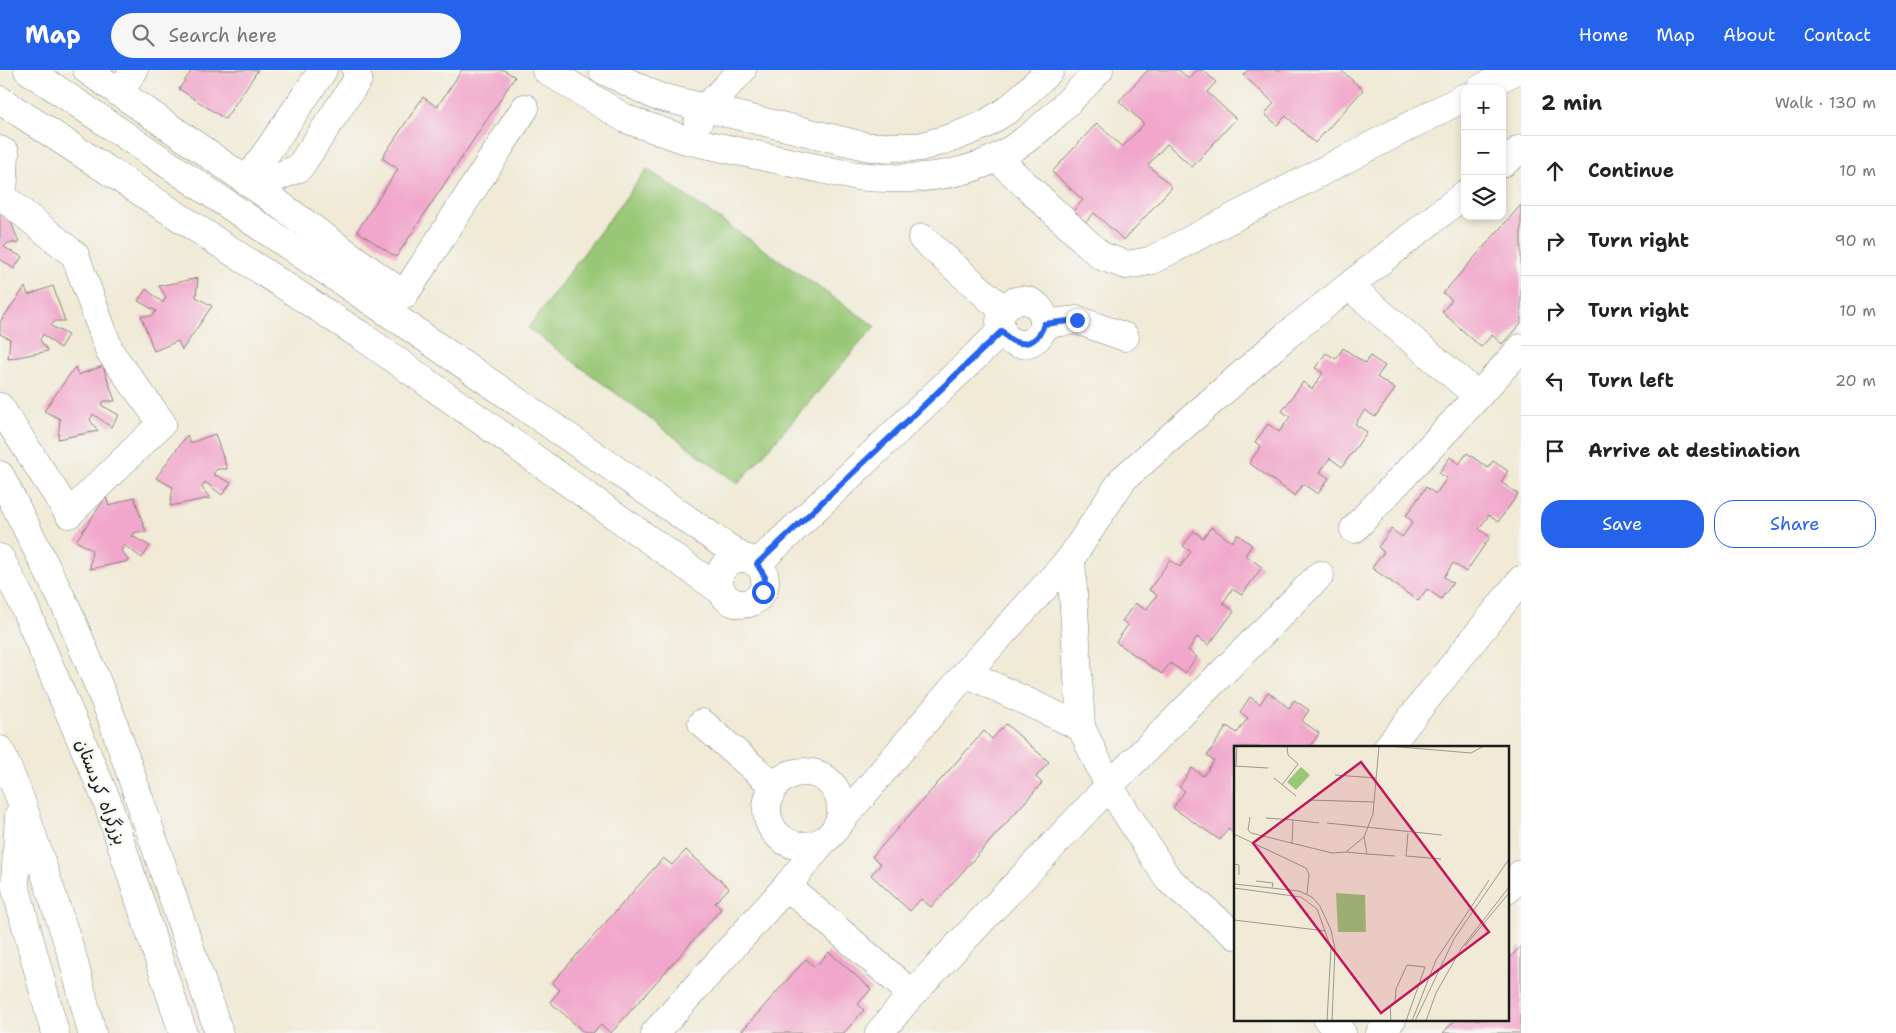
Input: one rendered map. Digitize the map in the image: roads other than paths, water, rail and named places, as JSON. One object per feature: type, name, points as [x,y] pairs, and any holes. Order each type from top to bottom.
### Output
[{"type":"main road","points":[[0,100],[370,342],[720,590],[730,602],[745,604],[758,598],[763,592],[765,577],[750,561],[389,313],[28,70]]},
{"type":"main road","points":[[87,70],[404,295],[525,108]]},
{"type":"main road","points":[[119,93],[134,70]]},
{"type":"main road","points":[[247,182],[323,70]]},
{"type":"main road","points":[[247,182],[272,179],[299,168],[358,79],[356,70]]},
{"type":"main road","points":[[546,70],[626,119],[686,140],[818,169],[873,178],[905,178],[956,173],[997,158],[1015,148],[1044,125],[1099,70]]},
{"type":"main road","points":[[602,70],[656,96],[869,147],[920,146],[954,137],[984,125],[1009,109],[1050,70]]},
{"type":"main road","points":[[686,140],[706,109],[742,70]]},
{"type":"main road","points":[[1488,85],[1516,70]]},
{"type":"main road","points":[[997,158],[1101,256],[1126,265],[1150,261],[1461,99]]},
{"type":"main road","points":[[1506,161],[1521,148]]},
{"type":"main road","points":[[0,150],[5,153],[3,196],[74,255],[110,352],[162,423],[69,514],[0,407]]},
{"type":"main road","points":[[655,1033],[787,886],[966,673],[1071,558],[1123,479],[1287,335],[1461,197]]},
{"type":"main road","points":[[922,238],[1002,321]]},
{"type":"main road","points":[[1349,286],[1478,396]]},
{"type":"main road","points":[[750,561],[1002,321],[1008,304],[1014,301],[1029,301],[1040,310],[1044,324],[1077,320],[1125,337]]},
{"type":"main road","points":[[370,342],[389,313]]},
{"type":"main road","points":[[1354,529],[1521,348]]},
{"type":"main road","points":[[0,475],[67,609],[111,716],[219,1033]]},
{"type":"main road","name":"بزرگراه کردستان","points":[[0,558],[21,599],[107,801],[183,1033]]},
{"type":"main road","points":[[1071,558],[1081,728],[1109,786],[1168,878],[1234,934]]},
{"type":"main road","points":[[720,590],[718,583],[719,575],[723,568],[735,559],[750,561]]},
{"type":"main road","points":[[879,1033],[912,994],[1109,786],[1320,575]]},
{"type":"main road","points":[[1389,746],[1521,580]]},
{"type":"main road","points":[[966,673],[1081,728]]},
{"type":"main road","points":[[702,723],[774,786]]},
{"type":"main road","points":[[0,750],[20,798],[72,955],[92,1033]]},
{"type":"main road","points":[[794,773],[817,774],[827,779],[835,788],[840,799],[841,811],[830,833],[809,846],[796,846],[785,841],[775,833],[769,821],[767,809],[769,797],[774,786],[783,778],[794,773]]},
{"type":"main road","points":[[20,798],[15,885],[55,1033]]},
{"type":"main road","points":[[1508,889],[1521,874]]},
{"type":"main road","points":[[787,886],[912,994]]},
{"type":"main road","points":[[1328,1020],[1342,1033]]},
{"type":"main road","points":[[1380,1033],[1391,1020]]}]
